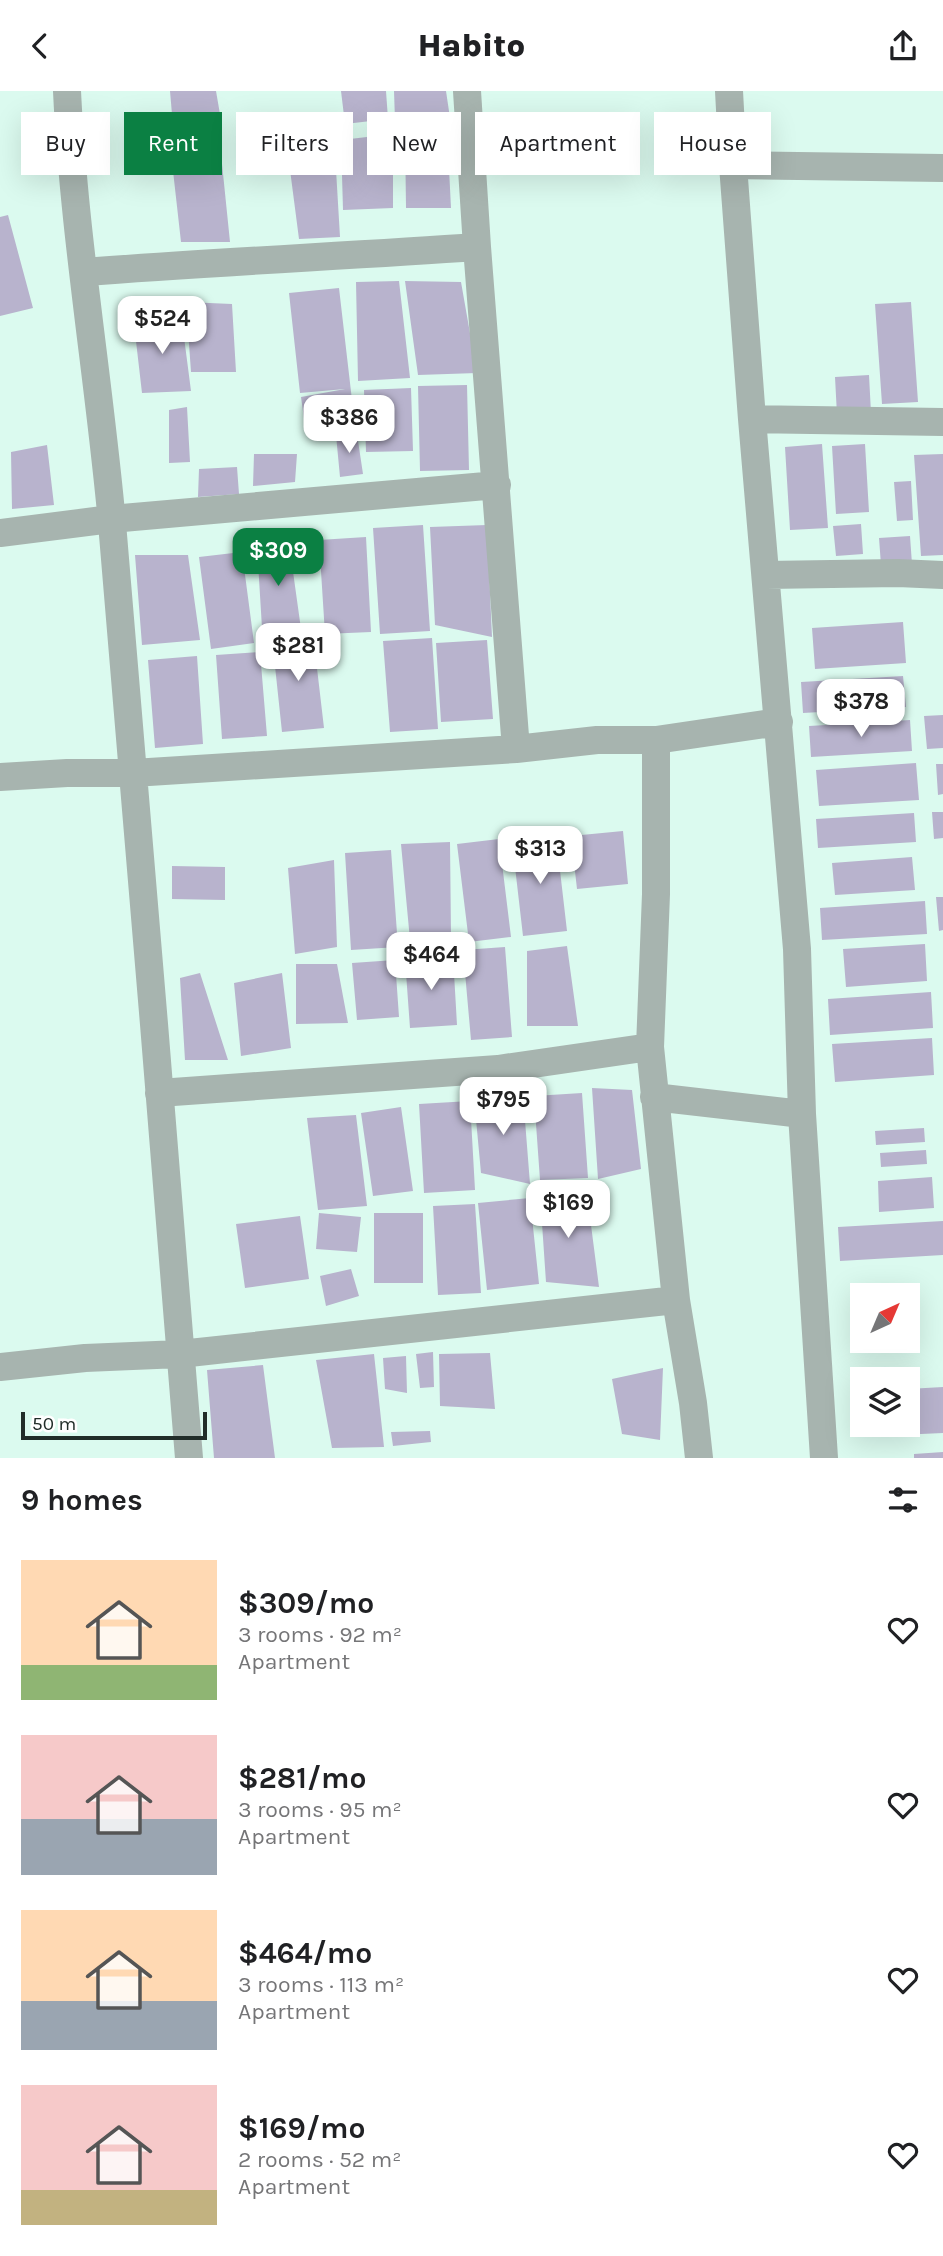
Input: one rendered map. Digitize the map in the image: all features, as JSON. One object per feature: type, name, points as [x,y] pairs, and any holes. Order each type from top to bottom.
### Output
[{"type":"street","points":[[67,91],[74,198],[111,519],[189,1458]]},
{"type":"street","points":[[467,91],[516,749]]},
{"type":"street","points":[[729,91],[730,112]]},
{"type":"street","points":[[771,166],[943,168]]},
{"type":"street","points":[[734,175],[797,950],[802,1114],[824,1458]]},
{"type":"street","points":[[84,272],[477,247]]},
{"type":"street","points":[[752,419],[943,422]]},
{"type":"street","points":[[0,533],[111,519],[497,485]]},
{"type":"street","points":[[766,575],[943,575]]},
{"type":"street","points":[[0,777],[133,773],[516,749],[597,740],[656,740],[779,722]]},
{"type":"street","points":[[656,740],[656,894],[650,1047],[676,1300],[699,1458]]},
{"type":"street","points":[[159,1093],[498,1069],[650,1047]]},
{"type":"street","points":[[654,1097],[802,1114]]},
{"type":"street","points":[[0,1367],[85,1358],[180,1354],[676,1300]]},
{"type":"building","points":[[170,91],[216,91],[220,112],[172,112]]},
{"type":"building","points":[[341,91],[386,91],[388,112],[367,112],[367,121],[353,123],[353,112],[344,112]]},
{"type":"building","points":[[394,91],[446,91],[449,112],[395,112]]},
{"type":"building","points":[[367,137],[367,175],[393,175],[393,208],[343,210],[342,175],[353,175],[353,139]]},
{"type":"building","points":[[222,164],[230,242],[181,242],[173,175],[222,175]]},
{"type":"building","points":[[291,175],[336,175],[340,237],[299,239]]},
{"type":"building","points":[[406,175],[449,175],[451,208],[406,208]]},
{"type":"building","points":[[8,215],[33,308],[0,316],[0,217]]},
{"type":"building","points":[[399,281],[410,378],[358,381],[356,282]]},
{"type":"building","points":[[405,281],[461,282],[477,373],[418,375]]},
{"type":"building","points":[[339,288],[355,426],[306,433],[301,397],[345,389],[300,393],[289,293]]},
{"type":"building","points":[[186,302],[232,304],[236,372],[191,372]]},
{"type":"building","points":[[911,302],[918,402],[882,404],[875,304]]},
{"type":"building","points":[[181,314],[191,391],[142,393],[134,324]]},
{"type":"building","points":[[869,375],[871,413],[837,415],[835,377]]},
{"type":"building","points":[[467,385],[469,470],[420,471],[418,386]]},
{"type":"building","points":[[411,388],[413,451],[366,452],[364,390]]},
{"type":"building","points":[[187,407],[190,462],[169,463],[169,410]]},
{"type":"building","points":[[357,434],[363,474],[340,477],[336,435]]},
{"type":"building","points":[[822,444],[828,528],[790,530],[785,447]]},
{"type":"building","points":[[865,444],[869,512],[836,514],[832,446]]},
{"type":"building","points":[[47,445],[54,505],[12,509],[11,452]]},
{"type":"building","points":[[254,454],[297,454],[295,482],[253,486]]},
{"type":"building","points":[[943,454],[943,555],[921,556],[914,455]]},
{"type":"building","points":[[237,467],[239,494],[198,497],[199,469]]},
{"type":"building","points":[[911,481],[913,520],[897,521],[894,482]]},
{"type":"building","points":[[861,524],[863,554],[836,556],[833,526]]},
{"type":"building","points":[[423,525],[430,631],[380,634],[373,528]]},
{"type":"building","points":[[487,525],[492,637],[435,625],[430,527]]},
{"type":"building","points":[[910,536],[912,564],[881,565],[879,538]]},
{"type":"building","points":[[366,537],[371,632],[325,634],[319,540]]},
{"type":"building","points":[[289,543],[301,629],[262,628],[257,546]]},
{"type":"building","points":[[242,552],[254,643],[211,649],[199,557]]},
{"type":"building","points":[[135,555],[188,555],[200,640],[142,645]]},
{"type":"building","points":[[903,622],[906,663],[815,669],[812,628]]},
{"type":"building","points":[[313,634],[324,728],[282,732],[272,638]]},
{"type":"building","points":[[432,638],[438,729],[390,732],[383,641]]},
{"type":"building","points":[[487,640],[493,719],[441,722],[436,643]]},
{"type":"building","points":[[260,652],[267,736],[222,739],[216,655]]},
{"type":"building","points":[[197,656],[203,744],[155,748],[148,660]]},
{"type":"building","points":[[903,676],[906,707],[803,713],[801,682]]},
{"type":"building","points":[[943,715],[943,748],[927,749],[924,716]]},
{"type":"building","points":[[910,720],[912,751],[811,757],[809,726]]},
{"type":"building","points":[[916,763],[919,800],[819,806],[816,770]]},
{"type":"building","points":[[936,764],[943,764],[943,794],[938,795]]},
{"type":"building","points":[[932,812],[943,812],[943,838],[934,839]]},
{"type":"building","points":[[914,813],[916,842],[818,848],[816,819]]},
{"type":"building","points":[[623,831],[628,884],[577,889],[571,836]]},
{"type":"building","points":[[556,836],[567,931],[523,936],[512,841]]},
{"type":"building","points":[[499,839],[511,937],[469,942],[457,844]]},
{"type":"building","points":[[450,842],[451,936],[410,940],[401,844]]},
{"type":"building","points":[[391,850],[398,947],[351,950],[345,853]]},
{"type":"building","points":[[912,857],[915,890],[835,895],[832,863]]},
{"type":"building","points":[[334,860],[337,947],[295,954],[288,868]]},
{"type":"building","points":[[172,866],[225,867],[225,900],[172,899]]},
{"type":"building","points":[[936,897],[943,897],[943,930],[939,931]]},
{"type":"building","points":[[925,901],[927,934],[822,940],[820,908]]},
{"type":"building","points":[[925,944],[927,981],[846,987],[843,949]]},
{"type":"building","points":[[567,946],[578,1026],[527,1026],[527,951]]},
{"type":"building","points":[[505,947],[512,1037],[471,1040],[463,950]]},
{"type":"building","points":[[453,956],[457,1025],[410,1028],[405,959]]},
{"type":"building","points":[[395,960],[399,1017],[357,1020],[352,963]]},
{"type":"building","points":[[296,964],[337,964],[348,1023],[296,1024]]},
{"type":"building","points":[[200,973],[228,1060],[185,1060],[180,978]]},
{"type":"building","points":[[282,973],[291,1048],[241,1056],[234,983]]},
{"type":"building","points":[[931,992],[933,1028],[830,1035],[828,999]]},
{"type":"building","points":[[932,1038],[934,1075],[835,1082],[832,1044]]},
{"type":"building","points":[[592,1088],[632,1090],[641,1169],[598,1179]]},
{"type":"building","points":[[582,1093],[588,1178],[540,1180],[534,1096]]},
{"type":"building","points":[[523,1095],[530,1184],[481,1173],[474,1098]]},
{"type":"building","points":[[470,1101],[475,1190],[424,1193],[419,1104]]},
{"type":"building","points":[[401,1107],[413,1191],[373,1196],[361,1113]]},
{"type":"building","points":[[356,1115],[367,1206],[318,1210],[307,1118]]},
{"type":"building","points":[[924,1128],[925,1142],[876,1145],[875,1131]]},
{"type":"building","points":[[926,1150],[927,1164],[881,1167],[880,1153]]},
{"type":"building","points":[[932,1177],[934,1208],[879,1212],[878,1181]]},
{"type":"building","points":[[540,1194],[587,1194],[599,1287],[546,1282]]},
{"type":"building","points":[[530,1198],[539,1284],[487,1290],[478,1203]]},
{"type":"building","points":[[475,1204],[481,1293],[438,1295],[433,1206]]},
{"type":"building","points":[[319,1213],[361,1217],[357,1252],[316,1249]]},
{"type":"building","points":[[374,1213],[423,1213],[423,1283],[374,1283]]},
{"type":"building","points":[[300,1216],[309,1279],[245,1288],[236,1224]]},
{"type":"building","points":[[943,1221],[943,1255],[840,1261],[838,1227]]},
{"type":"building","points":[[351,1269],[359,1296],[326,1306],[320,1276]]},
{"type":"building","points":[[433,1352],[434,1387],[420,1388],[416,1354]]},
{"type":"building","points":[[490,1353],[495,1409],[440,1406],[439,1354]]},
{"type":"building","points":[[374,1354],[384,1447],[332,1448],[316,1360]]},
{"type":"building","points":[[406,1356],[407,1393],[385,1389],[383,1358]]},
{"type":"building","points":[[263,1365],[275,1458],[214,1458],[207,1370]]},
{"type":"building","points":[[663,1368],[660,1440],[622,1434],[612,1379]]},
{"type":"building","points":[[943,1387],[943,1433],[920,1434],[920,1388]]},
{"type":"building","points":[[430,1431],[431,1442],[393,1446],[391,1432]]},
{"type":"building","points":[[943,1452],[943,1458],[914,1458],[914,1454]]}]
